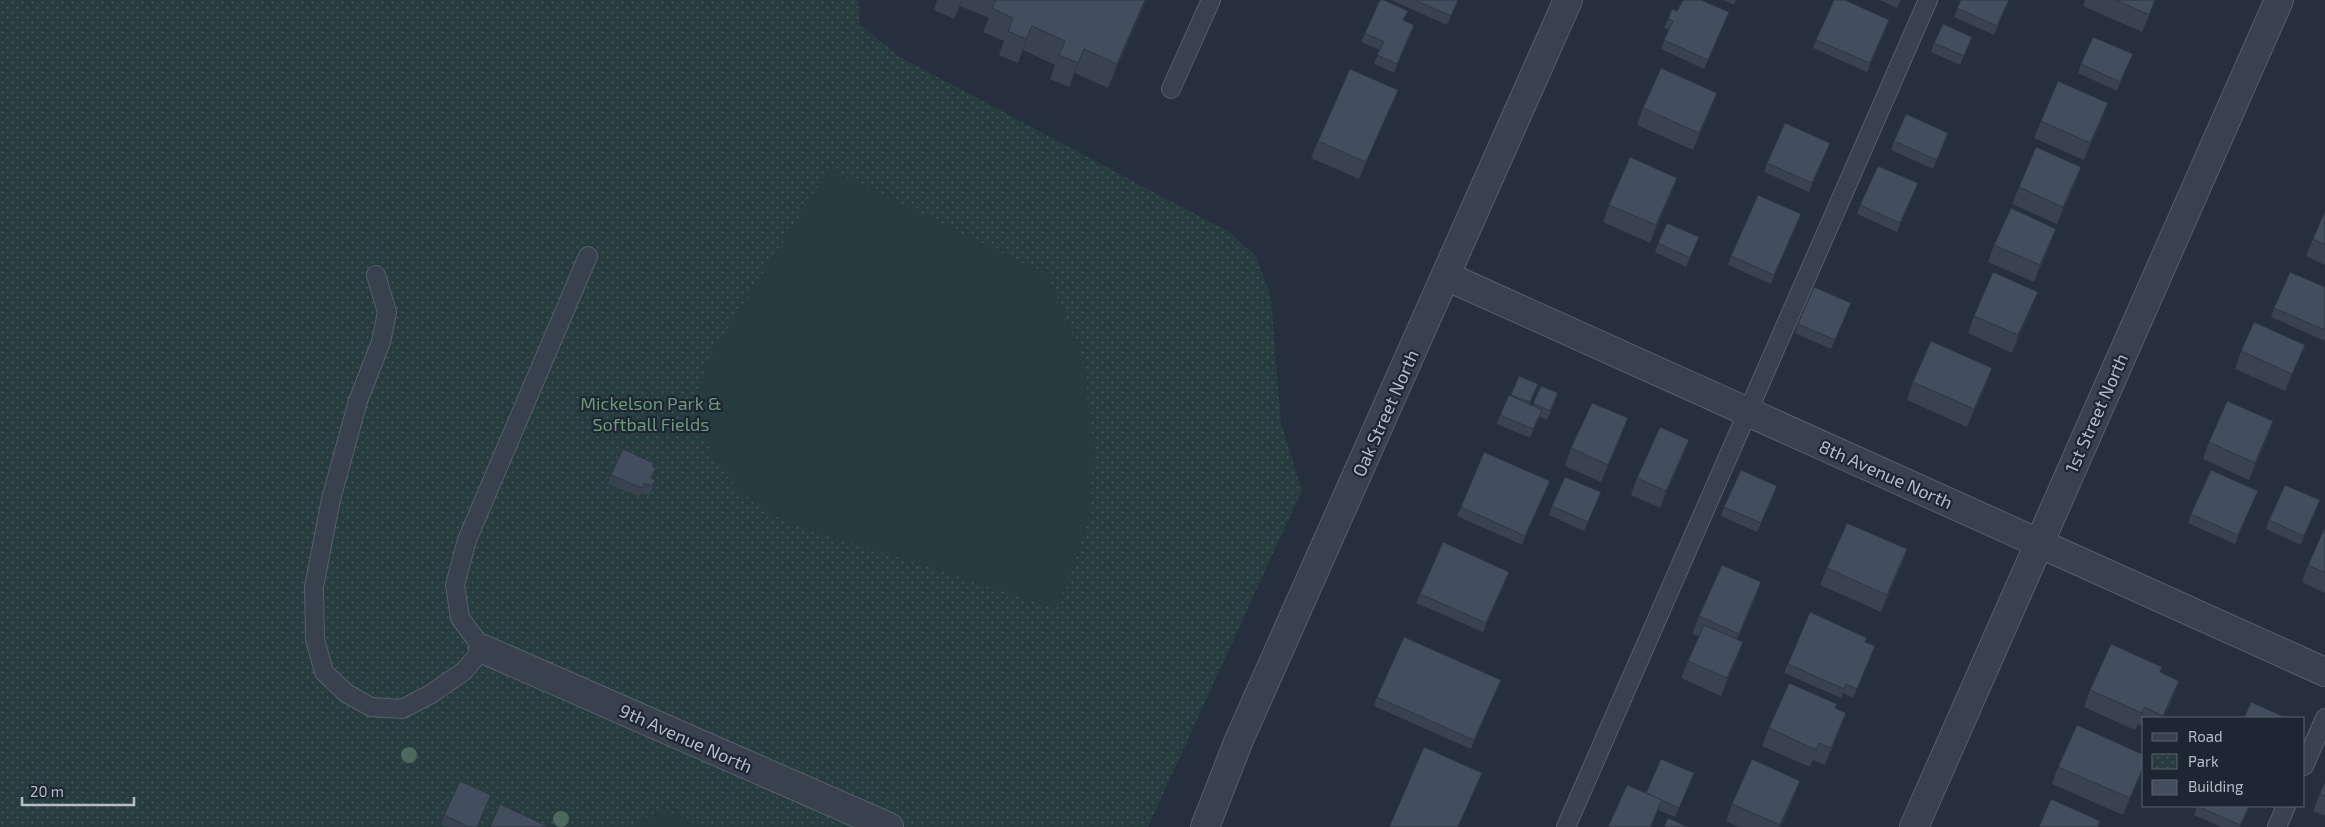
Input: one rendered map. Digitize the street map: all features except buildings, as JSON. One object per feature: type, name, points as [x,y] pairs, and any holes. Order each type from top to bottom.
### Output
[{"type":"street","name":"Oak Street North","points":[[1205,827],[1240,740],[1568,0]]},
{"type":"street","name":"1st Street North","points":[[1914,827],[2279,0]]},
{"type":"street","name":"8th Avenue North","points":[[1446,276],[2325,672]]},
{"type":"street","name":"9th Avenue North","points":[[482,649],[889,827]]},
{"type":"lane","points":[[1172,89],[1211,0]]},
{"type":"lane","points":[[1566,827],[1928,0]]},
{"type":"lane","points":[[376,275],[387,312],[381,342],[358,401],[331,499],[314,587],[315,638],[324,672],[346,693],[371,707],[402,709],[431,694],[464,670],[482,649],[460,618],[455,585],[468,540],[588,256]]},
{"type":"lane","points":[[2305,764],[2325,718]]},
{"type":"lane","points":[[2277,827],[2286,807]]},
{"type":"green space","name":"Mickelson Park & Softball Fields","points":[[0,0],[858,0],[860,24],[898,56],[1229,232],[1256,256],[1271,298],[1281,423],[1302,490],[1148,827],[0,827]]},
{"type":"green space","points":[[830,169],[1048,275],[1082,355],[1094,452],[1088,522],[1057,608],[783,521],[738,490],[710,451],[696,404],[708,359]]},
{"type":"green space","points":[[666,810],[701,827],[637,827],[639,822]]}]
